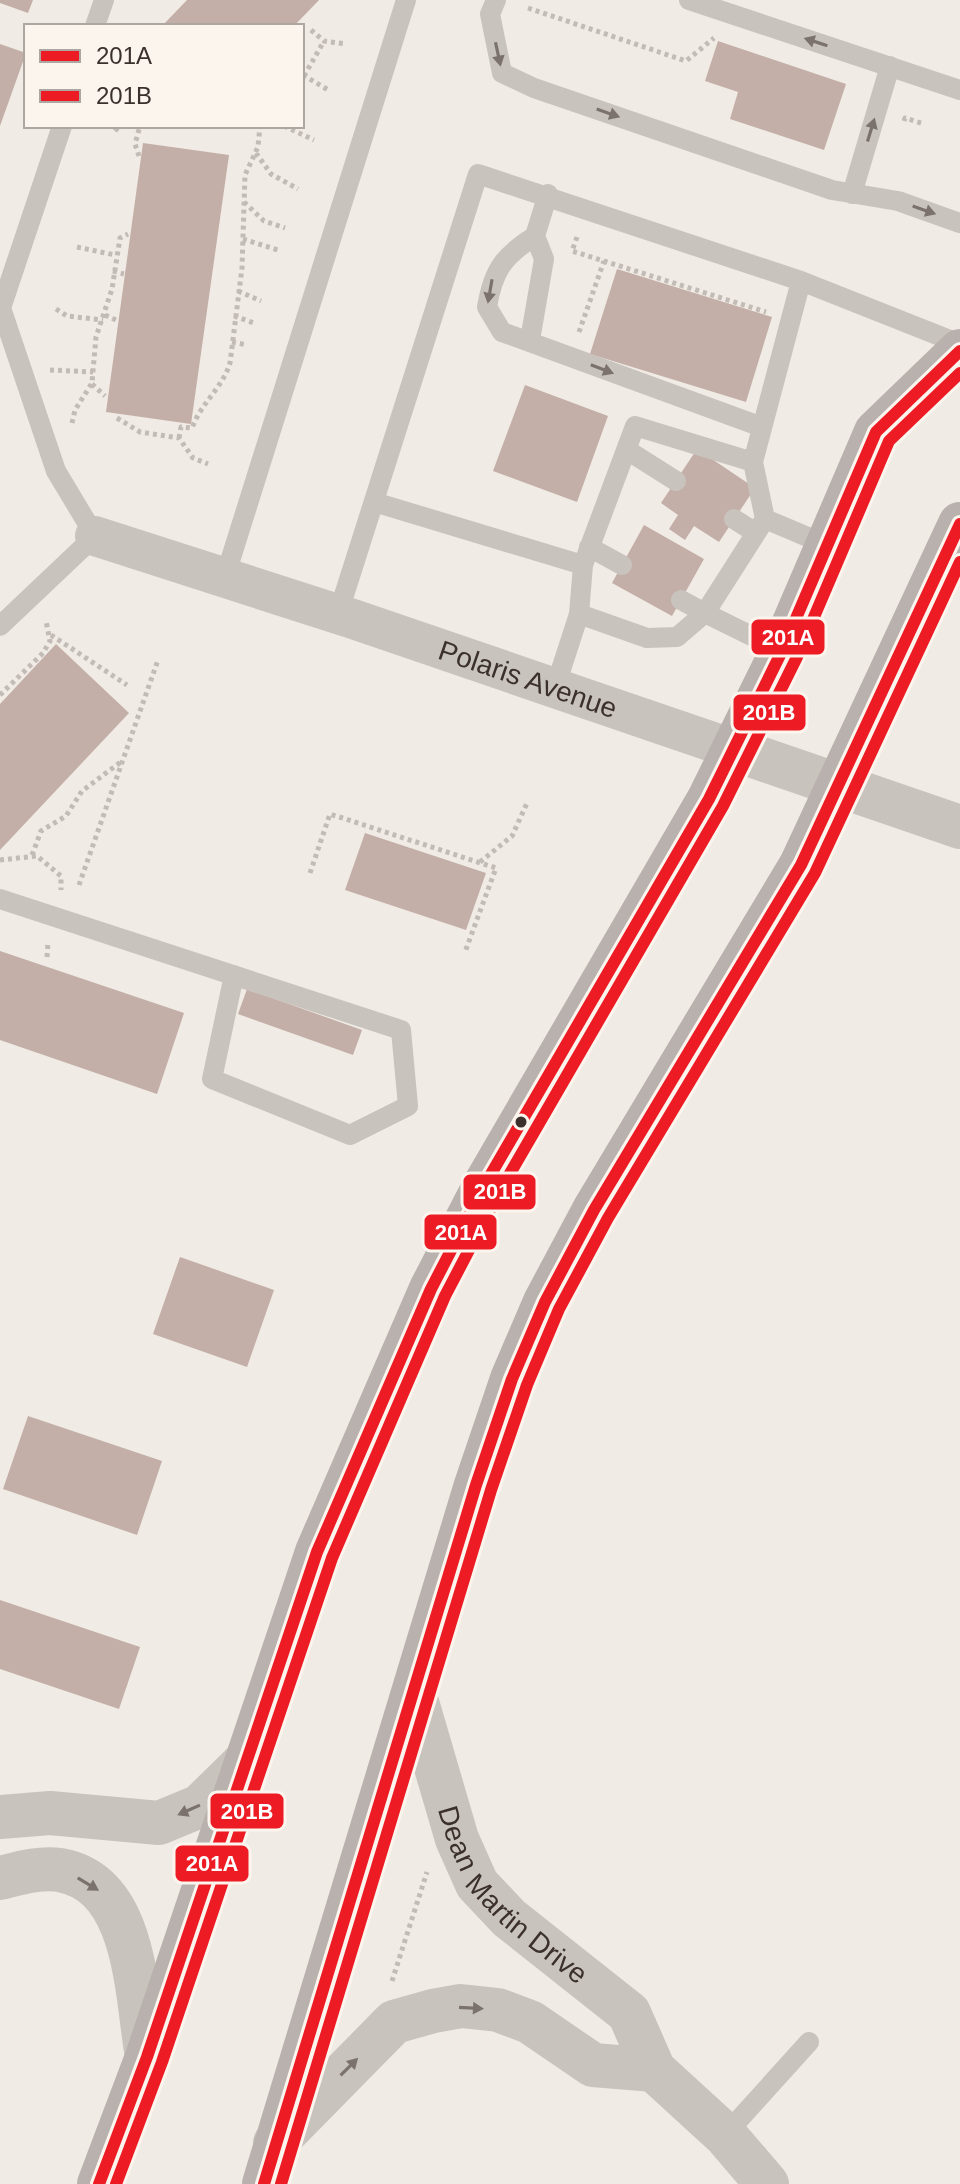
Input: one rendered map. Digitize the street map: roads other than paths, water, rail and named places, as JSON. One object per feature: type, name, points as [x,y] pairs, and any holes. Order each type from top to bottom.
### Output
[{"type":"main road","points":[[99,2184],[147,2057],[317,1552],[431,1289],[487,1181],[681,851],[782,651],[876,432],[960,351]]},
{"type":"main road","points":[[264,2184],[491,1439],[512,1379],[545,1302],[594,1210],[801,865],[960,524]]},
{"type":"street","name":"Polaris Avenue","points":[[95,536],[338,614],[960,827]]},
{"type":"street","name":"Dean Martin Drive","points":[[414,1692],[457,1839],[477,1884],[509,1918],[629,2013],[654,2070],[725,2135],[767,2184]]},
{"type":"street","points":[[0,1817],[50,1813],[159,1823],[200,1806],[248,1759]]},
{"type":"street","points":[[0,1878],[36,1870],[62,1870],[94,1884],[113,1903],[124,1925],[147,2057]]},
{"type":"street","points":[[275,2143],[394,2022],[433,2011],[461,2006],[498,2010],[530,2022],[593,2065],[654,2070]]},
{"type":"lane","points":[[96,24],[104,0]]},
{"type":"lane","points":[[225,577],[406,0]]},
{"type":"lane","points":[[496,0],[490,14],[502,73],[549,93],[852,194],[898,201],[960,223]]},
{"type":"lane","points":[[689,0],[960,90]]},
{"type":"lane","points":[[852,194],[890,66]]},
{"type":"lane","points":[[0,626],[95,536],[56,471],[1,308],[61,128]]},
{"type":"lane","points":[[338,614],[478,174],[548,194],[801,281],[960,344]]},
{"type":"lane","points":[[530,340],[544,259],[535,236],[548,194]]},
{"type":"lane","points":[[535,236],[515,249],[492,278],[487,307],[502,332],[762,427]]},
{"type":"lane","points":[[579,614],[647,638],[677,637],[705,613],[760,526],[753,462],[801,281]]},
{"type":"lane","points":[[555,688],[579,614],[586,556],[635,426],[753,462]]},
{"type":"lane","points":[[627,450],[676,481]]},
{"type":"lane","points":[[374,502],[622,565]]},
{"type":"lane","points":[[734,519],[829,546]]},
{"type":"lane","points":[[681,600],[782,651]]},
{"type":"lane","points":[[0,899],[234,975],[401,1030],[408,1106],[350,1135],[212,1079],[234,975]]},
{"type":"lane","points":[[725,2135],[809,2042]]}]
